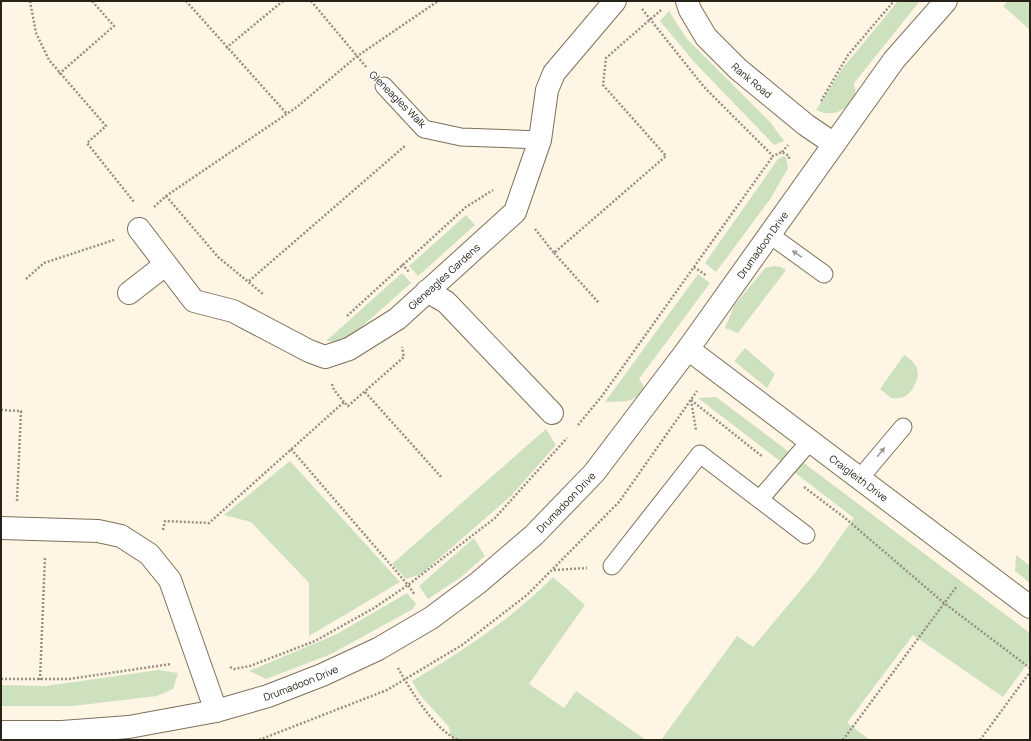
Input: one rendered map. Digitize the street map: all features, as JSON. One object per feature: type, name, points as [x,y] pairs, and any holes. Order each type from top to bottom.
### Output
[{"type":"street","name":"Gleneagles Gardens","points":[[142,222],[165,265],[194,301],[233,311],[309,351],[325,357],[349,350],[397,319],[515,212],[540,140],[547,90],[554,73],[615,1]]},
{"type":"street","name":"Drumadoon Drive","points":[[1,732],[129,733],[268,696],[322,675],[385,645],[431,618],[478,583],[534,535],[594,473],[688,349],[894,60],[946,1]]},
{"type":"street","name":"Rank Road","points":[[677,3],[690,10],[706,37],[738,69],[806,125],[834,144]]},
{"type":"street","points":[[129,293],[165,265]]},
{"type":"street","points":[[427,291],[446,302],[552,413]]},
{"type":"street","name":"Craigleith Drive","points":[[688,349],[1030,607]]},
{"type":"street","points":[[8,528],[98,531],[121,536],[149,554],[170,580],[216,711]]},
{"type":"lane","name":"Gleneagles Walk","points":[[384,86],[424,129],[461,137],[540,140]]},
{"type":"lane","points":[[770,235],[824,274]]},
{"type":"lane","points":[[860,478],[903,427]]},
{"type":"lane","points":[[760,499],[810,441]]},
{"type":"lane","points":[[612,566],[700,454],[806,535]]},
{"type":"path","points":[[30,1],[36,33],[48,60],[106,126],[87,143],[142,222]]},
{"type":"path","points":[[59,74],[114,26],[92,1]]},
{"type":"path","points":[[186,1],[226,48],[287,114]]},
{"type":"path","points":[[226,48],[283,1]]},
{"type":"path","name":"Gleneagles Walk","points":[[311,1],[356,58],[384,86]]},
{"type":"path","points":[[26,279],[44,263],[107,243],[142,222],[166,196],[287,114],[356,58],[438,1]]},
{"type":"path","points":[[782,152],[806,125],[848,55],[894,1]]},
{"type":"path","points":[[554,253],[666,156],[603,85],[606,58],[650,20],[677,3]]},
{"type":"path","points":[[640,7],[704,87],[768,151]]},
{"type":"path","points":[[249,282],[424,129]]},
{"type":"path","points":[[576,428],[602,396],[773,156]]},
{"type":"path","points":[[344,318],[466,207],[531,165]]},
{"type":"path","points":[[166,196],[218,257],[267,297]]},
{"type":"path","points":[[515,212],[532,226],[599,303]]},
{"type":"path","points":[[334,390],[348,406],[404,357],[397,319]]},
{"type":"path","points":[[365,392],[442,478]]},
{"type":"path","points":[[700,454],[691,400],[844,518],[944,603],[1030,668]]},
{"type":"path","points":[[149,554],[163,533],[165,521],[209,523],[344,402]]},
{"type":"path","points":[[1,410],[21,411],[8,528]]},
{"type":"path","points":[[228,666],[234,669],[250,666],[315,641],[374,608],[408,585],[495,518],[571,433]]},
{"type":"path","points":[[291,449],[408,585]]},
{"type":"path","points":[[40,680],[47,529]]},
{"type":"path","points":[[844,740],[973,565]]},
{"type":"path","points":[[553,570],[612,566]]},
{"type":"path","points":[[385,645],[414,697],[448,736],[458,740]]},
{"type":"path","points":[[1,679],[69,679],[172,664]]},
{"type":"path","points":[[980,740],[1030,672]]},
{"type":"green space","points":[[898,1],[920,1],[854,83],[856,96],[848,106],[838,112],[828,113],[816,110],[842,69]]},
{"type":"green space","points":[[1008,1],[1030,1],[1030,30],[1003,6]]},
{"type":"green space","points":[[669,11],[686,38],[770,122],[784,141],[774,145],[696,64],[660,21]]},
{"type":"green space","points":[[784,156],[786,157],[788,168],[771,198],[716,272],[705,263],[778,159]]},
{"type":"green space","points":[[466,215],[475,225],[418,276],[409,266]]},
{"type":"green space","points":[[774,266],[781,267],[786,270],[738,333],[725,328],[734,306],[765,268]]},
{"type":"green space","points":[[402,273],[411,283],[349,338],[338,342],[326,341]]},
{"type":"green space","points":[[698,274],[710,283],[639,379],[644,386],[640,392],[637,396],[628,401],[605,402]]},
{"type":"green space","points":[[745,348],[775,374],[767,388],[734,361]]},
{"type":"green space","points":[[904,355],[912,361],[917,368],[918,376],[908,394],[901,398],[891,398],[880,389]]},
{"type":"green space","points":[[716,397],[1030,633],[1030,660],[1003,697],[913,635],[847,723],[870,740],[661,740],[737,636],[753,647],[815,573],[854,518],[698,398]]},
{"type":"green space","points":[[546,429],[556,445],[511,496],[421,574],[406,579],[392,564]]},
{"type":"green space","points":[[290,461],[400,582],[309,636],[309,583],[251,522],[224,515]]},
{"type":"green space","points":[[474,538],[485,556],[461,577],[428,599],[419,586]]},
{"type":"green space","points":[[1016,555],[1030,566],[1030,583],[1015,571]]},
{"type":"green space","points":[[553,577],[585,605],[529,684],[564,708],[576,691],[646,740],[452,740],[449,727],[420,695],[412,681],[486,634],[521,607]]},
{"type":"green space","points":[[407,593],[416,604],[413,609],[331,654],[266,679],[249,671],[337,634]]},
{"type":"green space","points":[[158,670],[178,673],[173,689],[157,696],[73,706],[1,706],[1,685],[46,686]]}]
